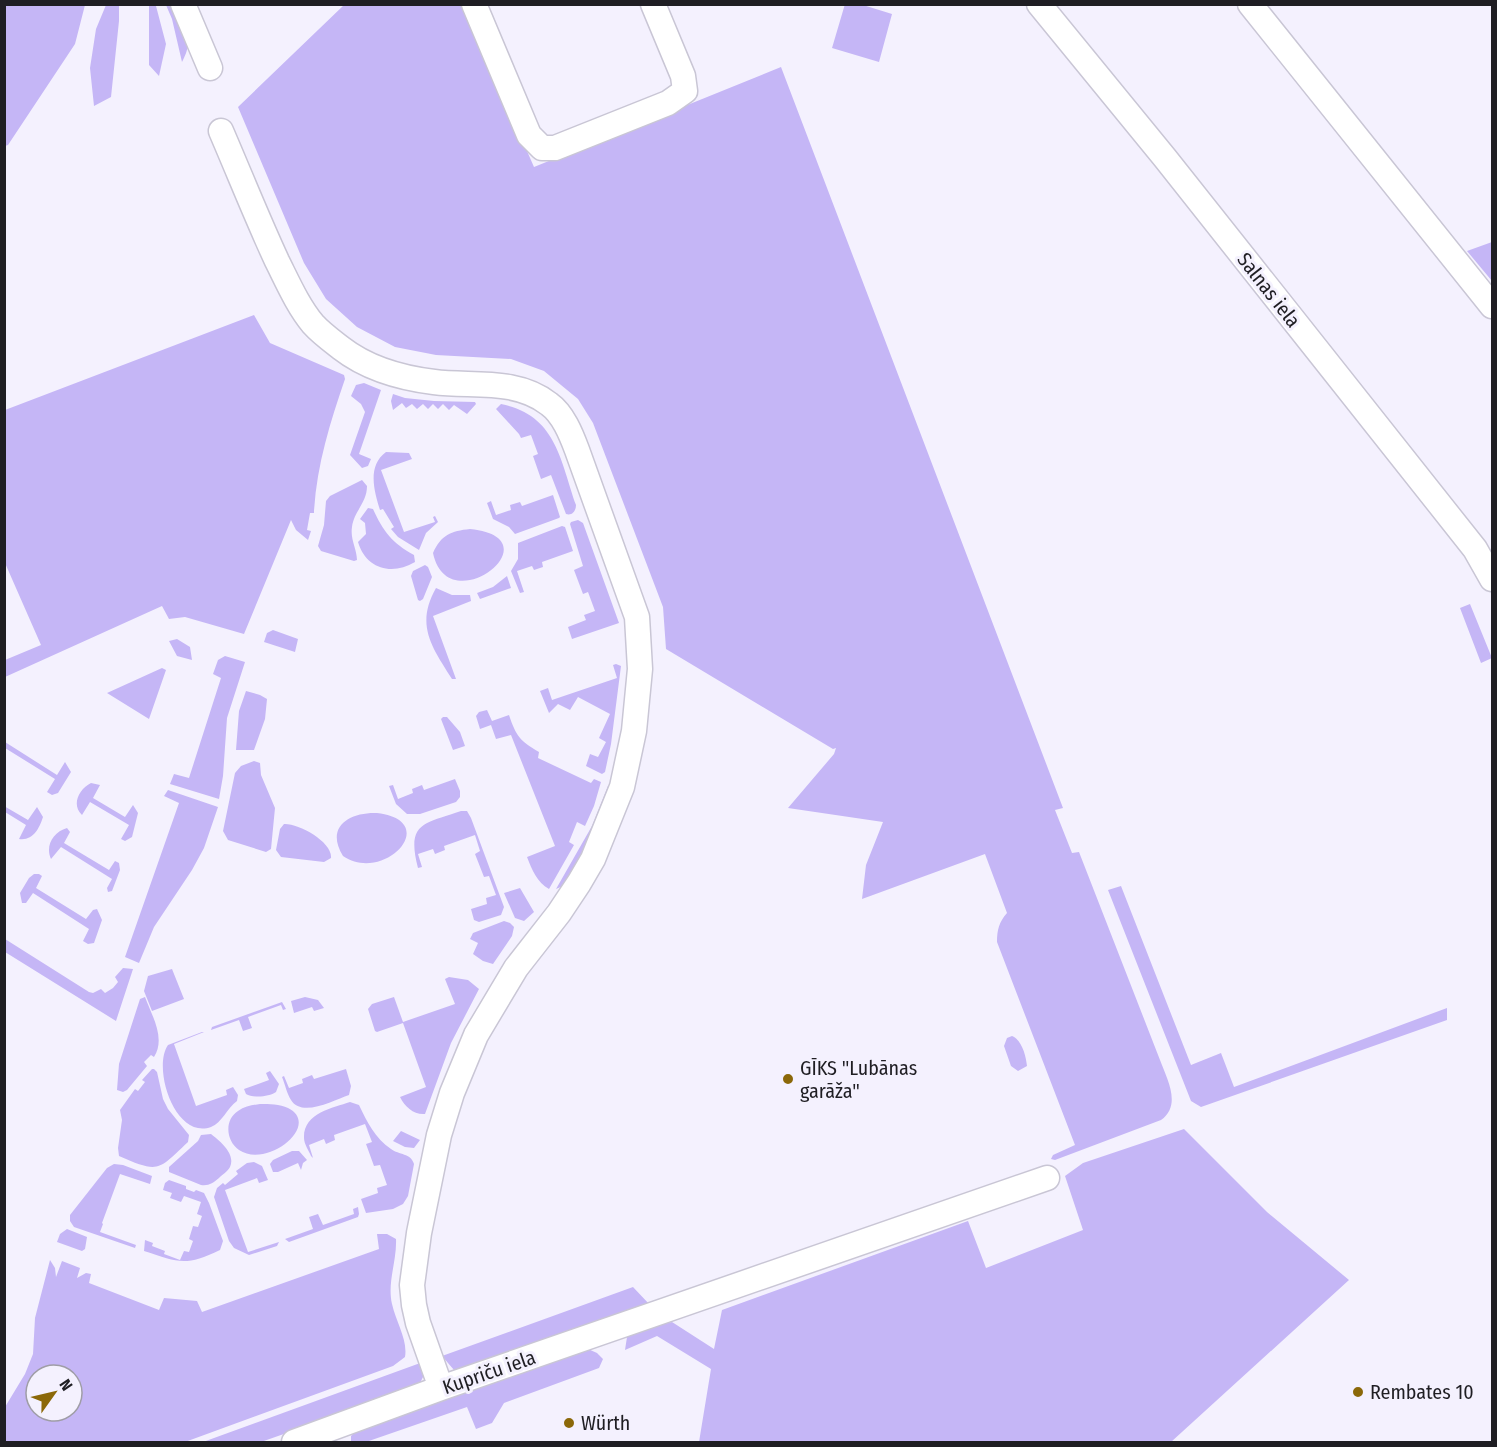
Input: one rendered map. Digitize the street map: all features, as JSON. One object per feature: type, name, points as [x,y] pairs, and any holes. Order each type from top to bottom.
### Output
[{"type":"street","points":[[183,4],[210,68]]},
{"type":"street","points":[[474,4],[529,135],[542,147],[555,148],[668,103],[685,91],[683,76],[654,4]]},
{"type":"street","name":"Salnas iela","points":[[1039,4],[1165,158],[1467,540],[1490,572],[1492,579]]},
{"type":"street","points":[[1250,4],[1492,306]]},
{"type":"street","points":[[221,131],[270,246],[294,295],[314,325],[341,348],[374,368],[394,374],[434,382],[486,384],[516,388],[550,404],[569,430],[638,624],[640,669],[634,731],[622,787],[610,819],[579,883],[516,968],[476,1035],[452,1093],[439,1135],[419,1233],[412,1285],[418,1323],[441,1388]]},
{"type":"street","name":"Kupriču iela","points":[[294,1443],[441,1388],[1047,1178]]},
{"type":"shaded area","points":[[5,4],[85,5],[75,44],[8,145],[5,146]]},
{"type":"shaded area","points":[[845,4],[863,5],[892,14],[879,62],[832,48]]},
{"type":"shaded area","points":[[106,5],[119,5],[111,97],[94,106],[90,68],[96,29]]},
{"type":"shaded area","points":[[149,5],[156,6],[166,44],[159,76],[149,65]]},
{"type":"shaded area","points":[[166,5],[175,5],[187,33],[188,46],[182,62],[172,19]]},
{"type":"shaded area","points":[[344,5],[463,5],[534,167],[781,67],[1063,808],[1055,810],[1072,853],[1079,852],[1166,1075],[1172,1099],[1171,1107],[1161,1120],[1055,1160],[1051,1159],[1053,1155],[1075,1145],[997,942],[999,926],[1007,913],[985,854],[862,899],[866,865],[883,822],[788,808],[834,754],[836,748],[833,749],[666,649],[663,607],[593,423],[578,399],[544,371],[511,359],[436,355],[395,347],[357,327],[326,299],[304,263],[238,107]]},
{"type":"shaded area","points":[[1492,242],[1492,281],[1467,251]]},
{"type":"shaded area","points":[[254,315],[270,343],[344,375],[345,379],[321,460],[314,513],[310,513],[307,530],[311,531],[308,540],[296,530],[291,520],[244,634],[185,617],[169,619],[162,606],[5,677],[5,660],[41,645],[5,563],[5,410]]},
{"type":"shaded area","points":[[364,383],[381,390],[359,454],[371,459],[368,466],[362,468],[350,455],[365,412],[361,404],[351,396],[356,385]]},
{"type":"shaded area","points":[[393,394],[405,398],[475,402],[476,404],[467,414],[454,405],[449,410],[443,404],[438,409],[433,404],[428,409],[423,404],[417,409],[412,404],[406,408],[402,403],[393,410],[391,401]]},
{"type":"shaded area","points":[[501,404],[534,418],[553,441],[576,505],[572,514],[566,514],[551,475],[541,479],[533,456],[538,454],[531,435],[521,438],[496,409]]},
{"type":"shaded area","points":[[386,452],[409,453],[412,459],[381,470],[404,532],[435,522],[433,517],[435,516],[438,522],[426,533],[419,550],[398,537],[391,529],[394,527],[383,509],[380,510],[374,487],[374,471],[376,464]]},
{"type":"shaded area","points":[[362,480],[367,486],[366,492],[353,521],[352,531],[357,560],[321,551],[318,546],[324,525],[326,501],[330,496]]},
{"type":"shaded area","points":[[553,495],[560,517],[515,534],[509,527],[493,519],[487,503],[491,501],[496,515],[511,510],[510,505],[520,502],[522,506]]},
{"type":"shaded area","points":[[368,508],[373,509],[394,541],[414,555],[415,562],[398,569],[389,569],[373,564],[367,558],[358,542],[366,534],[365,523],[360,519]]},
{"type":"shaded area","points":[[578,520],[583,523],[619,623],[572,639],[568,627],[586,620],[584,615],[595,611],[588,592],[583,594],[574,570],[583,566],[570,524]]},
{"type":"shaded area","points":[[562,526],[565,527],[573,551],[542,562],[543,567],[534,570],[532,566],[517,571],[524,592],[520,593],[511,571],[518,559],[518,543]]},
{"type":"shaded area","points":[[470,529],[494,536],[503,547],[501,559],[490,571],[475,579],[457,580],[443,573],[433,553],[439,542],[447,535]]},
{"type":"shaded area","points":[[425,565],[432,577],[420,601],[411,576],[413,571]]},
{"type":"shaded area","points":[[507,576],[511,588],[480,599],[477,593],[493,587]]},
{"type":"shaded area","points":[[436,588],[452,595],[470,595],[471,601],[433,616],[456,679],[452,679],[429,635],[427,613]]},
{"type":"shaded area","points":[[1470,604],[1492,658],[1481,663],[1460,608]]},
{"type":"shaded area","points":[[273,630],[298,639],[295,652],[264,642],[267,633]]},
{"type":"shaded area","points":[[177,639],[190,647],[192,660],[177,656],[169,641]]},
{"type":"shaded area","points":[[225,656],[245,662],[227,718],[219,799],[170,784],[174,774],[189,778],[221,678],[213,674],[218,660]]},
{"type":"shaded area","points":[[613,665],[621,666],[611,744],[605,772],[602,774],[586,766],[590,754],[598,757],[606,742],[599,738],[610,714],[578,697],[570,710],[558,704],[549,713],[540,691],[548,688],[552,700],[617,678]]},
{"type":"shaded area","points":[[162,668],[166,670],[149,719],[107,693]]},
{"type":"shaded area","points":[[246,691],[267,699],[265,719],[254,750],[236,750],[239,711]]},
{"type":"shaded area","points":[[487,710],[492,721],[509,715],[520,737],[527,745],[539,752],[538,758],[591,783],[594,779],[601,782],[585,826],[577,822],[569,842],[574,845],[549,889],[538,879],[527,857],[555,846],[511,735],[496,739],[491,725],[480,729],[476,716],[479,712]]},
{"type":"shaded area","points":[[447,717],[460,732],[465,746],[453,750],[441,719]]},
{"type":"shaded area","points":[[5,742],[57,775],[65,762],[71,772],[58,793],[52,795],[47,792],[55,779],[5,748]]},
{"type":"shaded area","points":[[254,761],[260,763],[261,775],[275,808],[271,849],[266,852],[228,840],[223,831],[235,773],[241,766]]},
{"type":"shaded area","points":[[455,779],[460,791],[460,797],[456,802],[420,814],[407,814],[396,804],[389,786],[393,785],[398,799],[413,793],[412,789],[422,785],[424,790]]},
{"type":"shaded area","points":[[91,783],[100,785],[93,798],[125,817],[133,805],[138,813],[132,837],[125,841],[121,839],[129,825],[90,802],[82,815],[77,807],[78,798],[83,789]]},
{"type":"shaded area","points":[[608,786],[611,787],[595,830],[563,886],[556,889],[592,826]]},
{"type":"shaded area","points":[[168,790],[218,807],[204,848],[154,927],[139,963],[125,957],[179,803],[164,796]]},
{"type":"shaded area","points":[[4,806],[28,820],[37,807],[43,817],[40,826],[32,836],[19,839],[26,825],[5,812]]},
{"type":"shaded area","points":[[461,811],[467,811],[471,818],[504,907],[501,915],[479,922],[474,920],[471,909],[487,904],[486,898],[496,895],[489,876],[484,877],[475,854],[480,851],[475,835],[444,846],[445,850],[435,854],[433,849],[418,854],[422,867],[418,868],[415,853],[414,842],[421,827]]},
{"type":"shaded area","points":[[377,813],[396,818],[405,827],[406,838],[400,848],[389,857],[375,862],[359,863],[343,856],[338,846],[338,829],[343,823],[357,815]]},
{"type":"shaded area","points":[[284,824],[306,830],[321,840],[330,852],[331,858],[324,862],[281,857],[276,850],[280,829]]},
{"type":"shaded area","points":[[67,828],[70,832],[64,843],[109,870],[115,861],[119,863],[120,870],[112,891],[108,892],[107,888],[112,879],[61,847],[51,859],[49,849],[54,836]]},
{"type":"shaded area","points":[[34,874],[42,876],[36,888],[86,919],[93,910],[97,909],[102,920],[94,943],[88,944],[83,941],[89,929],[33,893],[26,903],[22,903],[20,893]]},
{"type":"shaded area","points":[[1121,886],[1191,1065],[1221,1053],[1234,1087],[1447,1008],[1447,1020],[1201,1107],[1191,1101],[1108,890]]},
{"type":"shaded area","points":[[520,888],[534,912],[524,921],[515,918],[504,893]]},
{"type":"shaded area","points":[[504,921],[514,927],[512,936],[493,964],[473,954],[478,943],[470,939],[473,933]]},
{"type":"shaded area","points":[[5,939],[93,993],[101,989],[105,993],[118,982],[115,977],[123,968],[133,969],[116,1021],[5,952]]},
{"type":"shaded area","points":[[172,969],[184,999],[152,1011],[144,991],[148,976]]},
{"type":"shaded area","points":[[449,977],[468,980],[479,989],[451,1043],[425,1114],[417,1113],[407,1107],[400,1097],[426,1087],[403,1023],[377,1032],[368,1009],[372,1004],[394,997],[403,1022],[455,1004],[445,979]]},
{"type":"shaded area","points":[[145,997],[157,1027],[159,1042],[154,1057],[151,1055],[144,1062],[147,1066],[123,1092],[117,1090],[119,1064],[140,999]]},
{"type":"shaded area","points":[[305,997],[318,1000],[324,1008],[314,1011],[312,1007],[294,1013],[291,1001]]},
{"type":"shaded area","points":[[282,1002],[286,1009],[283,1010],[281,1005],[248,1017],[252,1028],[243,1031],[239,1020],[211,1030],[212,1027]]},
{"type":"shaded area","points":[[204,1032],[174,1044],[196,1106],[227,1095],[226,1090],[233,1087],[238,1095],[237,1101],[215,1125],[198,1128],[187,1123],[177,1113],[170,1100],[163,1069],[168,1045]]},
{"type":"shaded area","points":[[1012,1036],[1021,1045],[1027,1066],[1018,1071],[1011,1066],[1004,1046],[1007,1038]]},
{"type":"shaded area","points":[[152,1069],[157,1072],[163,1099],[168,1109],[189,1135],[188,1142],[170,1159],[151,1167],[119,1156],[118,1148],[122,1120],[120,1110],[135,1089],[138,1091],[145,1082],[142,1080]]},
{"type":"shaded area","points":[[346,1069],[351,1086],[349,1095],[310,1108],[303,1108],[291,1100],[282,1077],[284,1076],[289,1088],[303,1083],[302,1079],[312,1075],[314,1079]]},
{"type":"shaded area","points":[[270,1071],[279,1084],[276,1092],[261,1096],[246,1094],[244,1089],[269,1080],[266,1073]]},
{"type":"shaded area","points":[[350,1102],[359,1105],[368,1123],[385,1145],[410,1158],[414,1164],[408,1196],[403,1204],[393,1209],[366,1213],[361,1199],[378,1193],[377,1188],[387,1185],[380,1165],[374,1166],[366,1144],[372,1142],[365,1124],[334,1135],[335,1140],[326,1144],[324,1139],[309,1145],[313,1158],[306,1145],[305,1130],[314,1117],[328,1109]]},
{"type":"shaded area","points":[[260,1104],[288,1108],[297,1115],[299,1124],[295,1134],[276,1150],[263,1154],[251,1154],[235,1146],[228,1130],[233,1115],[246,1107]]},
{"type":"shaded area","points":[[1184,1129],[1267,1212],[1349,1280],[1171,1442],[699,1442],[711,1369],[657,1336],[625,1350],[627,1337],[634,1329],[672,1322],[714,1349],[722,1310],[968,1221],[986,1268],[1083,1230],[1065,1176],[1083,1163]]},
{"type":"shaded area","points":[[401,1131],[420,1140],[414,1148],[405,1147],[393,1141]]},
{"type":"shaded area","points":[[211,1134],[226,1148],[231,1157],[230,1167],[225,1173],[209,1185],[201,1185],[169,1172],[169,1167],[198,1141],[201,1135]]},
{"type":"shaded area","points":[[292,1151],[299,1151],[307,1160],[303,1163],[301,1170],[298,1163],[273,1172],[270,1164],[273,1160]]},
{"type":"shaded area","points":[[254,1162],[262,1166],[268,1180],[259,1183],[257,1178],[225,1190],[248,1252],[279,1242],[277,1246],[249,1255],[234,1248],[229,1241],[214,1197],[217,1188],[223,1183],[225,1185],[238,1174],[236,1171],[247,1163]]},
{"type":"shaded area","points":[[114,1164],[152,1176],[150,1184],[120,1174],[102,1223],[100,1232],[136,1245],[135,1248],[74,1227],[70,1221],[70,1215],[107,1168]]},
{"type":"shaded area","points":[[169,1180],[186,1186],[186,1189],[194,1192],[196,1190],[204,1193],[223,1241],[220,1250],[190,1261],[174,1260],[144,1251],[145,1240],[153,1243],[152,1246],[165,1251],[164,1254],[180,1260],[184,1251],[189,1252],[193,1241],[189,1239],[193,1226],[198,1227],[202,1216],[197,1214],[201,1202],[184,1196],[181,1202],[170,1198],[172,1193],[163,1190],[165,1183]]},
{"type":"shaded area","points":[[358,1207],[358,1217],[289,1242],[285,1239],[313,1229],[309,1217],[318,1214],[323,1225],[354,1214],[353,1209]]},
{"type":"shaded area","points":[[67,1229],[87,1237],[85,1249],[82,1251],[57,1242],[60,1234]]},
{"type":"shaded area","points":[[377,1234],[387,1234],[396,1239],[391,1296],[403,1338],[405,1357],[393,1366],[185,1442],[5,1442],[5,1407],[24,1376],[24,1423],[84,1423],[84,1363],[29,1363],[33,1354],[35,1318],[50,1260],[55,1268],[56,1277],[62,1261],[80,1268],[77,1278],[86,1273],[91,1274],[89,1283],[159,1310],[164,1298],[197,1301],[202,1312],[379,1249]]},
{"type":"shaded area","points":[[633,1287],[650,1305],[462,1372],[454,1370],[442,1356]]},
{"type":"shaded area","points":[[588,1349],[603,1359],[599,1368],[504,1403],[492,1423],[476,1429],[467,1407],[366,1442],[351,1442],[351,1436],[357,1430]]},
{"type":"shaded area","points":[[423,1362],[425,1373],[420,1383],[409,1390],[261,1442],[203,1442]]},
{"type":"place","name":"GĪKS \"Lubānas garāža\"","points":[[788,1079]]},
{"type":"place","name":"Rembates 10","points":[[1358,1392]]},
{"type":"place","name":"Würth","points":[[569,1423]]}]
